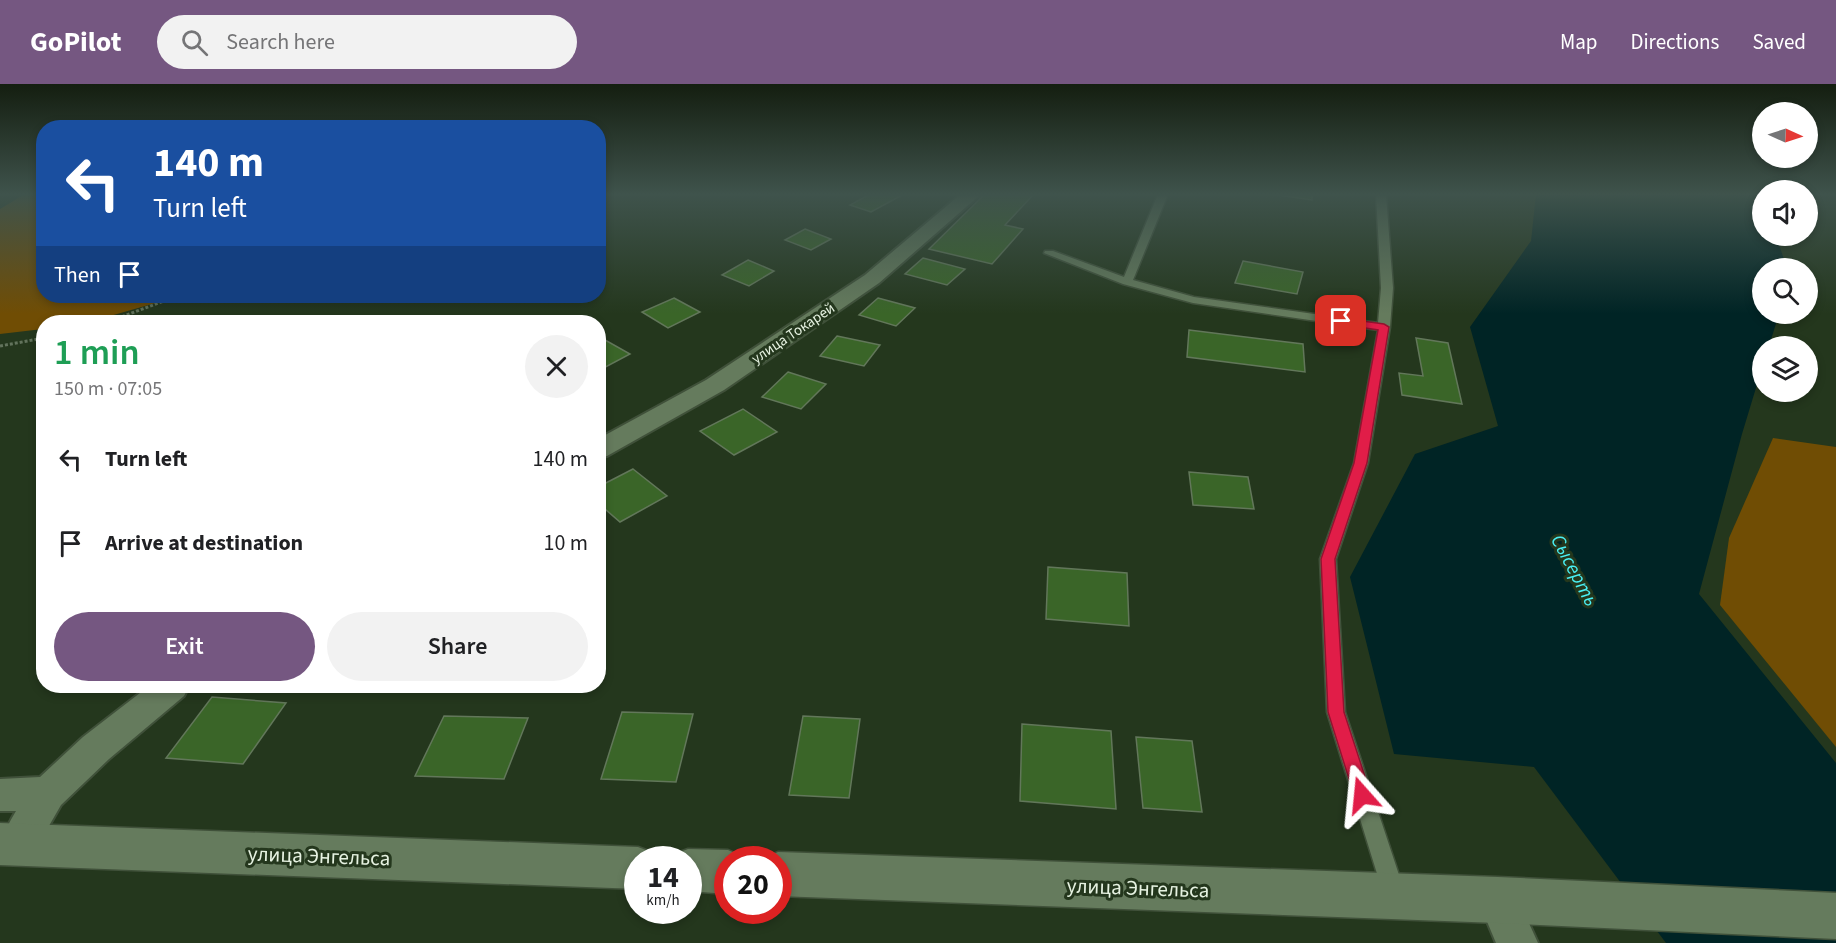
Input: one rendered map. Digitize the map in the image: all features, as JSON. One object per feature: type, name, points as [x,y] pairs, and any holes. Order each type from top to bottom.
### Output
[{"type":"street","name":"улица Токарей","points":[[606,446],[715,386],[872,279],[925,234]]},
{"type":"street","points":[[9,844],[48,793],[96,748],[163,693]]},
{"type":"street","points":[[0,795],[48,793]]},
{"type":"street","name":"улица Энгельса","points":[[9,844],[624,867]]},
{"type":"street","name":"улица Энгельса","points":[[792,875],[1498,900],[1836,916]]},
{"type":"street","points":[[1498,900],[1517,943]]},
{"type":"lane","points":[[1127,282],[1147,234]]},
{"type":"lane","points":[[1383,234],[1386,288],[1384,327],[1361,463],[1328,559],[1336,712],[1395,898]]},
{"type":"lane","points":[[1049,253],[1127,282],[1193,300],[1384,327]]},
{"type":"path","points":[[127,315],[158,303]]},
{"type":"path","points":[[0,346],[36,339]]},
{"type":"shaded area","points":[[0,234],[36,234],[36,303],[156,303],[114,315],[36,315],[36,330],[0,334]]},
{"type":"shaded area","points":[[1773,438],[1836,447],[1836,747],[1720,605],[1729,538]]},
{"type":"water","name":"Сысерть","points":[[1532,234],[1752,234],[1752,246],[1779,246],[1784,258],[1752,258],[1752,324],[1776,324],[1772,336],[1752,336],[1752,401],[1699,594],[1836,763],[1836,943],[1666,943],[1534,767],[1394,754],[1350,577],[1415,454],[1498,426],[1470,327],[1531,241]]},
{"type":"building","points":[[796,234],[818,234],[831,239],[811,250],[785,240]]},
{"type":"building","points":[[944,234],[1018,234],[992,264],[929,249]]},
{"type":"building","points":[[923,258],[965,269],[947,285],[905,274]]},
{"type":"building","points":[[748,260],[774,271],[749,286],[722,275]]},
{"type":"building","points":[[1243,261],[1303,272],[1297,294],[1235,283]]},
{"type":"building","points":[[674,298],[700,312],[668,328],[642,312]]},
{"type":"building","points":[[878,298],[915,308],[896,326],[859,315]]},
{"type":"building","points":[[1189,330],[1303,344],[1305,372],[1187,357]]},
{"type":"building","points":[[837,336],[880,345],[864,366],[820,356]]},
{"type":"building","points":[[1416,338],[1448,343],[1462,404],[1402,395],[1399,373],[1423,376]]},
{"type":"building","points":[[606,341],[630,354],[606,367]]},
{"type":"building","points":[[788,372],[826,384],[801,409],[762,397]]},
{"type":"building","points":[[743,409],[777,432],[734,455],[700,431]]},
{"type":"building","points":[[633,469],[667,496],[620,522],[606,510],[606,483]]},
{"type":"building","points":[[1189,472],[1248,477],[1254,509],[1193,505]]},
{"type":"building","points":[[1048,567],[1127,573],[1129,626],[1046,619]]},
{"type":"building","points":[[212,697],[286,703],[243,764],[166,758]]},
{"type":"building","points":[[622,712],[693,714],[676,782],[601,779]]},
{"type":"building","points":[[444,716],[528,718],[504,779],[415,776]]},
{"type":"building","points":[[803,716],[860,719],[849,798],[789,795]]},
{"type":"building","points":[[1022,724],[1111,731],[1116,809],[1020,801]]},
{"type":"building","points":[[1136,737],[1192,741],[1202,812],[1143,808]]},
{"type":"route","points":[[1341,321],[1384,327],[1361,463],[1328,559],[1336,712],[1362,795]]}]
